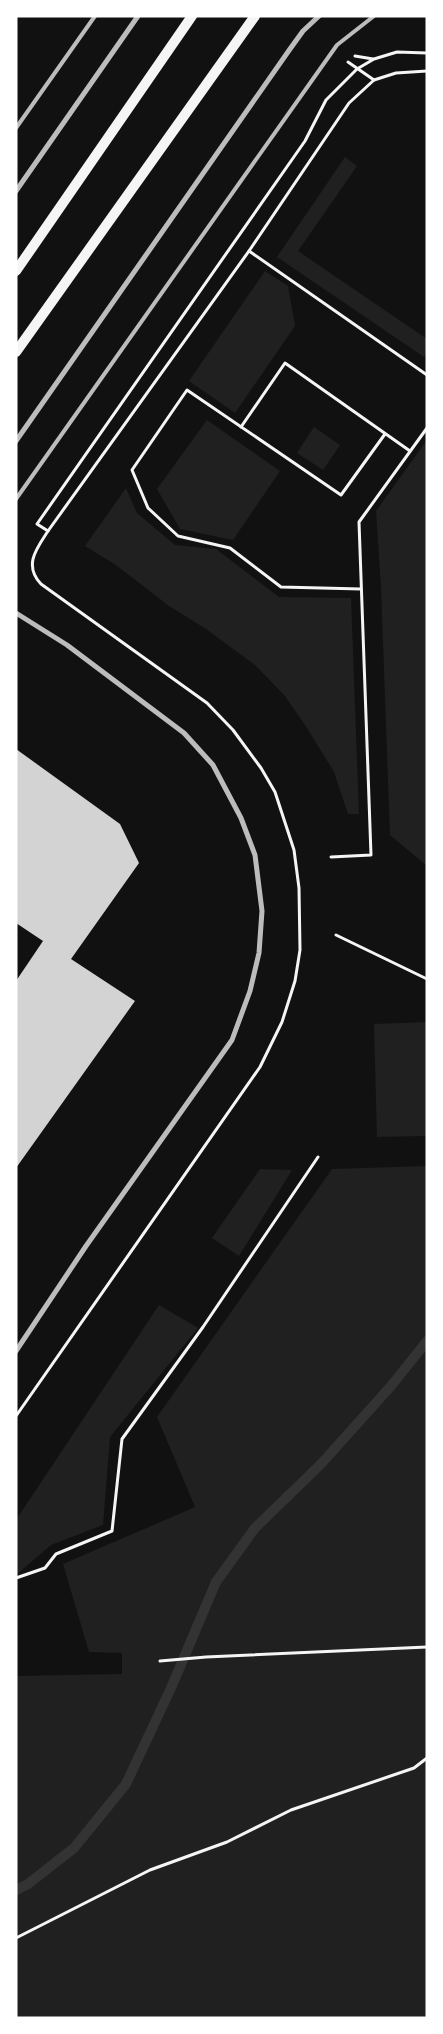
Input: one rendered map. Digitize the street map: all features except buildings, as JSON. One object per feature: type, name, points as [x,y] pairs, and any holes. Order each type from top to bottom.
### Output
[{"type":"main road","points":[[16,271],[192,16]]},
{"type":"main road","points":[[16,352],[255,16]]},
{"type":"street","points":[[16,190],[138,16]]},
{"type":"street","points":[[16,441],[290,49],[303,31],[319,16]]},
{"type":"street","points":[[16,613],[67,645],[184,733],[213,765],[241,818],[255,855],[262,911],[259,954],[250,991],[232,1040],[86,1246],[16,1352]]},
{"type":"lane","points":[[16,128],[94,16]]},
{"type":"lane","points":[[16,499],[338,45],[374,16]]},
{"type":"path","points":[[48,531],[38,524],[305,141],[326,100],[357,68],[374,59],[397,52],[427,53]]},
{"type":"path","points":[[353,55],[374,59]]},
{"type":"path","points":[[343,59],[374,80]]},
{"type":"path","points":[[53,592],[45,588],[36,578],[32,566],[33,554],[249,251],[348,103],[374,80],[396,73],[427,71]]},
{"type":"path","points":[[249,251],[427,374]]},
{"type":"path","points":[[240,427],[285,363],[410,452]]},
{"type":"path","points":[[361,588],[281,587],[230,548],[178,536],[148,508],[132,470],[187,390],[341,495],[385,434]]},
{"type":"path","points":[[331,857],[370,855],[359,522],[427,428]]},
{"type":"path","points":[[336,935],[427,979]]},
{"type":"path","points":[[16,1416],[260,1067]]},
{"type":"path","points":[[16,1578],[45,1568],[56,1554],[112,1531],[122,1440],[203,1327],[318,1157]]},
{"type":"path","points":[[160,1661],[206,1657],[427,1647]]},
{"type":"path","points":[[16,1938],[150,1870],[227,1842],[291,1810],[414,1768],[427,1758]]},
{"type":"shaded area","points":[[345,157],[357,166],[298,251],[427,339],[427,352],[424,357],[277,257]]},
{"type":"shaded area","points":[[265,271],[288,286],[295,326],[235,413],[189,381]]},
{"type":"shaded area","points":[[207,420],[280,471],[233,540],[180,529],[157,489]]},
{"type":"shaded area","points":[[314,427],[340,445],[323,470],[297,453]]},
{"type":"shaded area","points":[[427,440],[427,866],[390,835],[381,587],[376,511]]},
{"type":"shaded area","points":[[126,488],[137,513],[175,545],[216,549],[279,597],[351,598],[359,814],[348,814],[334,772],[307,728],[285,696],[255,665],[206,629],[169,606],[116,565],[85,546]]},
{"type":"shaded area","points":[[427,1022],[427,1136],[377,1137],[374,1024]]},
{"type":"shaded area","points":[[427,1166],[427,2018],[16,2018],[16,1676],[122,1674],[122,1653],[89,1652],[63,1564],[195,1507],[157,1417],[332,1169]]},
{"type":"shaded area","points":[[260,1169],[292,1170],[239,1256],[212,1238]]},
{"type":"shaded area","points":[[159,1305],[198,1328],[110,1437],[103,1525],[51,1545],[16,1575],[16,1520]]},
{"type":"waterway","points":[[16,1890],[28,1884],[74,1848],[126,1784],[171,1688],[216,1582],[255,1528],[321,1464],[391,1386],[427,1341]]}]
